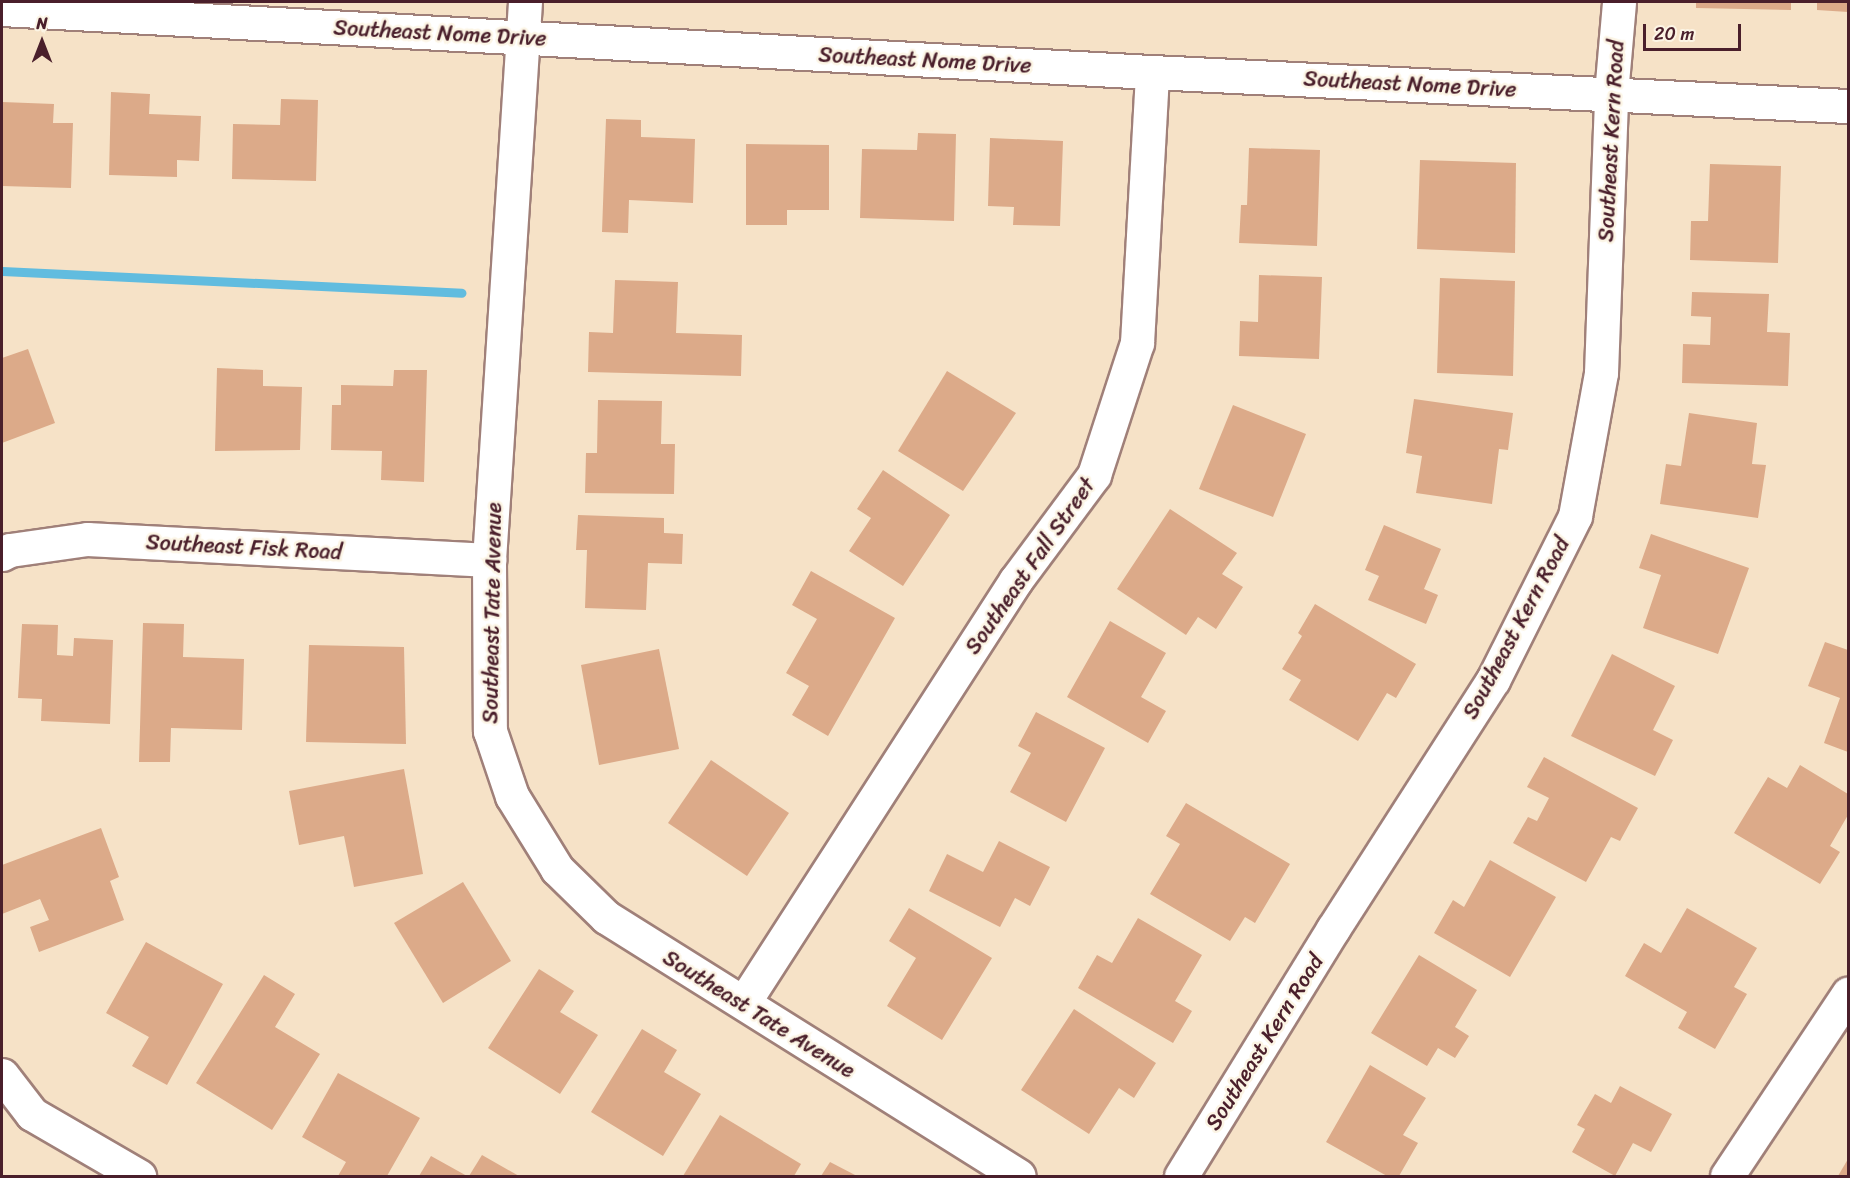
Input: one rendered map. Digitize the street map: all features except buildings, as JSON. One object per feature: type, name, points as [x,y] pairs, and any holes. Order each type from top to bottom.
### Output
[{"type":"street","name":"Southeast Tate Avenue","points":[[525,2],[489,560],[490,731],[512,796],[556,869],[606,917],[661,954],[744,1002],[1019,1176]]},
{"type":"street","name":"Southeast Kern Road","points":[[1181,1176],[1333,929],[1493,680],[1575,516],[1601,373],[1611,93],[1619,2]]},
{"type":"street","name":"Southeast Nome Drive","points":[[2,9],[1152,72],[1848,106]]},
{"type":"street","name":"Southeast Fall Street","points":[[744,1002],[1016,580],[1094,476],[1137,343],[1152,72]]},
{"type":"street","name":"Southeast Fisk Road","points":[[2,554],[10,550],[87,539],[489,560]]},
{"type":"street","points":[[1727,1176],[1848,994]]},
{"type":"street","points":[[2,1075],[32,1114],[139,1176]]},
{"type":"waterway","points":[[2,271],[461,293]]}]
